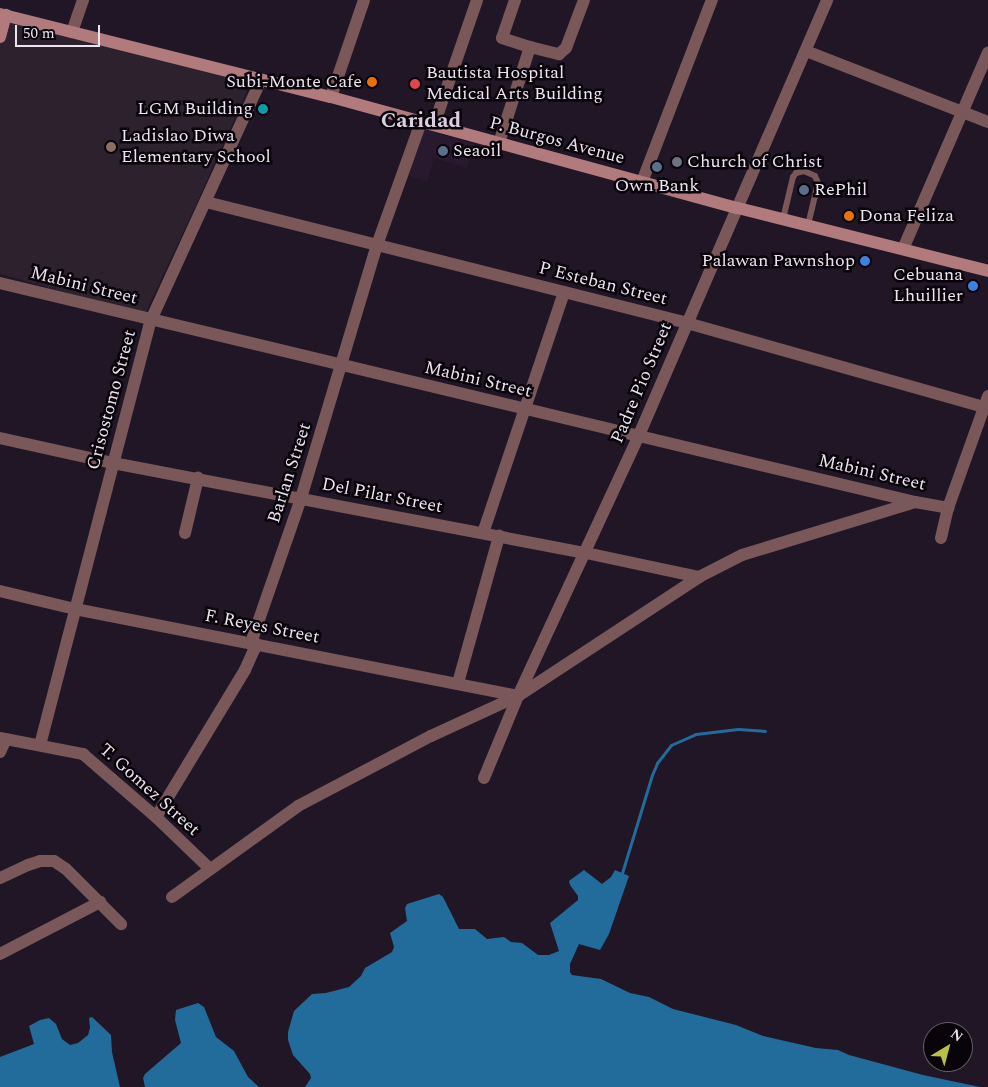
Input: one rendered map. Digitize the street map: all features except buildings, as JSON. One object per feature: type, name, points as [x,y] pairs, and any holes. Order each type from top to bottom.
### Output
[{"type":"main road","name":"P. Burgos Avenue","points":[[3,15],[331,97],[738,208],[988,271]]},
{"type":"main road","points":[[0,37],[3,15]]},
{"type":"street","points":[[72,32],[83,0]]},
{"type":"street","points":[[331,97],[364,0]]},
{"type":"street","points":[[434,126],[477,0]]},
{"type":"street","points":[[515,0],[502,38],[559,54],[566,48],[584,0]]},
{"type":"street","points":[[642,182],[712,0]]},
{"type":"street","name":"Padre Pio Street","points":[[484,778],[518,696],[586,553],[738,208],[827,0]]},
{"type":"street","points":[[499,143],[530,47]]},
{"type":"street","points":[[806,51],[988,122]]},
{"type":"street","points":[[903,249],[988,53]]},
{"type":"street","name":"Crisostomo Street","points":[[40,745],[151,320],[261,80]]},
{"type":"street","name":"Barlan Street","points":[[156,817],[245,670],[254,650],[253,637],[301,498],[378,245],[421,122]]},
{"type":"street","name":"P Esteban Street","points":[[206,202],[564,292],[986,404]]},
{"type":"street","name":"Mabini Street","points":[[0,283],[915,502],[948,508]]},
{"type":"street","points":[[483,533],[564,292]]},
{"type":"street","points":[[941,538],[948,508],[986,404]]},
{"type":"street","name":"Del Pilar Street","points":[[0,438],[113,463],[499,536],[698,577]]},
{"type":"street","points":[[185,534],[198,478]]},
{"type":"street","points":[[172,897],[298,806],[431,736],[518,696],[698,577],[742,555],[915,502]]},
{"type":"street","points":[[458,684],[499,536]]},
{"type":"street","name":"F. Reyes Street","points":[[0,591],[75,609],[518,696]]},
{"type":"street","points":[[0,752],[3,738]]},
{"type":"street","name":"T. Gomez Street","points":[[3,738],[83,754],[156,817],[210,869]]},
{"type":"street","points":[[0,878],[28,865],[46,860],[54,861],[66,869],[121,924]]},
{"type":"street","points":[[0,954],[100,902]]},
{"type":"lane","points":[[783,219],[793,177],[796,173],[804,171],[815,176],[818,183],[808,225]]},
{"type":"shaded area","name":"Ladislao Diwa Elementary School","points":[[8,22],[249,83],[196,205],[146,312],[142,314],[0,274],[0,42]]},
{"type":"shaded area","name":"Seaoil","points":[[422,128],[474,144],[467,168],[434,158],[427,182],[407,175]]},
{"type":"water","points":[[584,870],[602,884],[611,877],[615,870],[629,876],[609,934],[600,950],[579,944],[570,964],[572,975],[601,979],[630,993],[649,997],[673,1009],[736,1025],[763,1036],[816,1048],[838,1050],[849,1055],[923,1075],[980,1087],[305,1087],[311,1078],[310,1074],[293,1055],[288,1040],[288,1032],[294,1011],[312,994],[326,993],[349,987],[361,976],[365,968],[392,952],[394,947],[390,933],[407,921],[405,908],[407,904],[439,894],[443,897],[459,929],[475,929],[487,939],[504,937],[511,942],[522,943],[538,955],[549,955],[559,951],[550,923],[578,900],[578,896],[569,881]]},
{"type":"water","points":[[198,1003],[204,1007],[216,1037],[234,1051],[248,1077],[259,1087],[145,1087],[143,1078],[145,1074],[181,1043],[175,1020],[176,1010]]},
{"type":"water","points":[[92,1017],[111,1035],[112,1052],[120,1087],[0,1087],[0,1057],[34,1044],[29,1026],[49,1018],[56,1024],[62,1039],[70,1045],[78,1043],[88,1035],[90,1028],[89,1018]]},
{"type":"waterway","points":[[622,873],[652,775],[657,763],[671,745],[696,734],[738,729],[765,731]]},
{"type":"place","name":"Subi-Monte Cafe","points":[[372,82]]},
{"type":"place","name":"Bautista Hospital Medical Arts Building","points":[[415,84]]},
{"type":"place","name":"LGM Building","points":[[263,109]]},
{"type":"place","name":"Ladislao Diwa Elementary School","points":[[111,147]]},
{"type":"place","name":"Seaoil","points":[[443,151]]},
{"type":"place","name":"Church of Christ","points":[[677,162]]},
{"type":"place","name":"Own Bank","points":[[657,167]]},
{"type":"place","name":"RePhil","points":[[804,190]]},
{"type":"place","name":"Dona Feliza","points":[[849,216]]},
{"type":"place","name":"Palawan Pawnshop","points":[[865,261]]},
{"type":"place","name":"Cebuana Lhuillier","points":[[973,286]]},
{"type":"district","name":"Caridad","points":[[421,121]]}]
